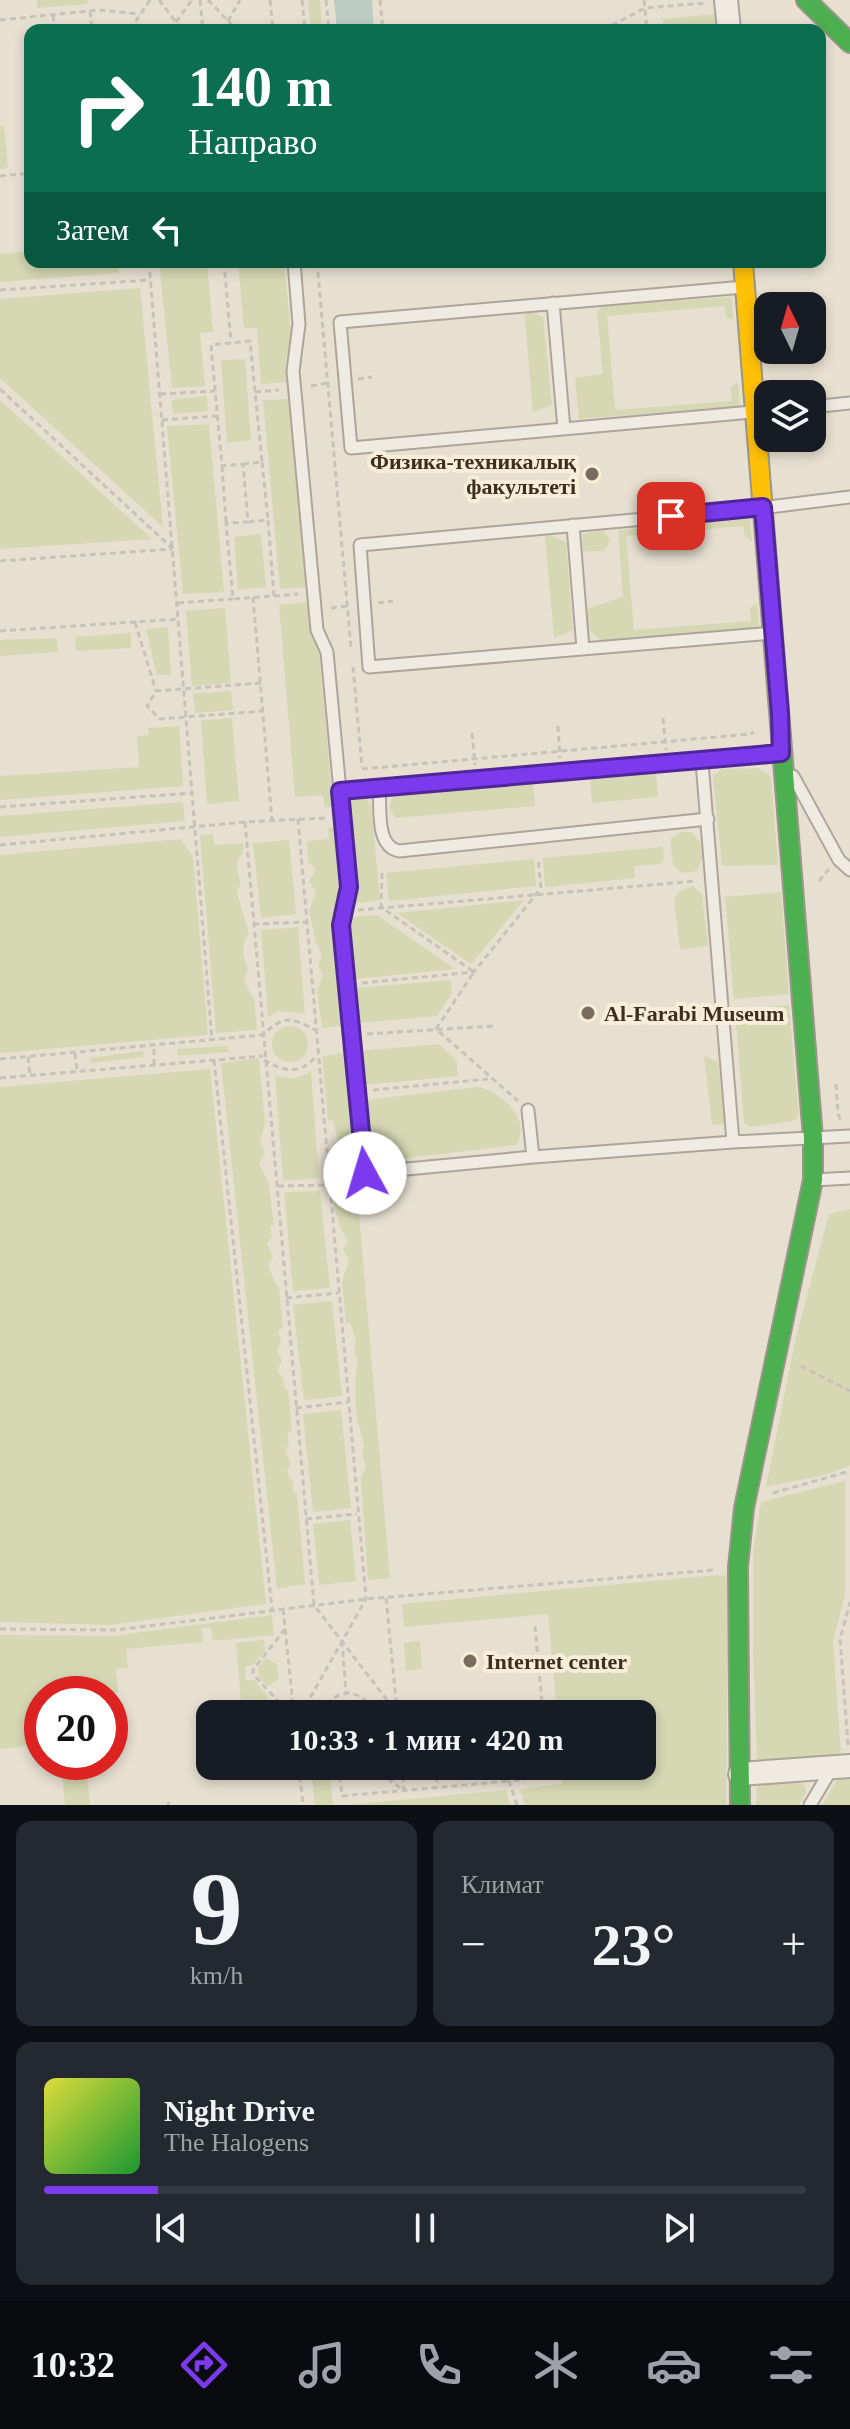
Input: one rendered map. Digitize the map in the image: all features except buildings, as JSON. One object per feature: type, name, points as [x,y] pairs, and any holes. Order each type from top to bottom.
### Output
[{"type":"street","points":[[806,0],[850,43]]},
{"type":"street","points":[[726,1],[728,24]]},
{"type":"street","points":[[744,268],[758,380]]},
{"type":"street","points":[[740,1805],[738,1567],[750,1472],[813,1180],[813,1138],[763,507],[762,452]]},
{"type":"street","points":[[740,1774],[841,1766]]},
{"type":"lane","points":[[294,268],[299,324],[292,361],[294,389],[317,630],[327,652],[343,817],[349,887],[341,925],[365,1173],[533,1157],[850,1136]]},
{"type":"lane","points":[[745,286],[340,322],[351,448],[754,412]]},
{"type":"lane","points":[[553,303],[564,429]]},
{"type":"lane","points":[[826,406],[850,403]]},
{"type":"lane","points":[[774,633],[369,667],[360,545],[850,497]]},
{"type":"lane","points":[[573,525],[583,649]]},
{"type":"lane","points":[[340,791],[781,753],[839,860],[850,870]]},
{"type":"lane","points":[[702,762],[733,1142]]},
{"type":"lane","points":[[379,788],[384,842],[399,851],[708,819]]},
{"type":"lane","points":[[528,1110],[533,1157]]},
{"type":"lane","points":[[813,1180],[850,1178]]},
{"type":"lane","points":[[810,1805],[841,1766]]},
{"type":"path","points":[[99,0],[99,10]]},
{"type":"path","points":[[134,24],[150,0]]},
{"type":"path","points":[[159,0],[176,22],[192,0]]},
{"type":"path","points":[[200,0],[202,24]]},
{"type":"path","points":[[208,0],[231,24]]},
{"type":"path","points":[[226,24],[240,0]]},
{"type":"path","points":[[270,0],[272,24]]},
{"type":"path","points":[[302,0],[304,24]]},
{"type":"path","points":[[326,0],[328,24]]},
{"type":"path","points":[[380,0],[382,24]]},
{"type":"path","points":[[644,0],[646,24]]},
{"type":"path","points":[[614,24],[645,8],[726,1]]},
{"type":"path","points":[[0,20],[99,10],[140,14]]},
{"type":"path","points":[[90,11],[91,24]]},
{"type":"path","points":[[53,15],[54,24]]},
{"type":"path","points":[[0,176],[24,174]]},
{"type":"path","points":[[149,268],[212,1040]]},
{"type":"path","points":[[225,268],[231,343]]},
{"type":"path","points":[[318,268],[351,650]]},
{"type":"path","points":[[0,290],[150,280]]},
{"type":"path","points":[[233,599],[211,345],[250,341],[274,596]]},
{"type":"path","points":[[0,389],[173,549]]},
{"type":"path","points":[[255,392],[294,389]]},
{"type":"path","points":[[160,394],[215,391]]},
{"type":"path","points":[[162,420],[217,416]]},
{"type":"path","points":[[222,466],[262,462]]},
{"type":"path","points":[[243,464],[248,522]]},
{"type":"path","points":[[226,523],[268,520]]},
{"type":"path","points":[[0,561],[173,549]]},
{"type":"path","points":[[178,603],[313,592]]},
{"type":"path","points":[[253,597],[272,821]]},
{"type":"path","points":[[0,631],[179,619]]},
{"type":"path","points":[[135,622],[156,691],[147,706],[160,719],[263,711]]},
{"type":"path","points":[[353,665],[363,789]]},
{"type":"path","points":[[156,691],[261,683]]},
{"type":"path","points":[[362,767],[750,734],[780,714]]},
{"type":"path","points":[[663,718],[667,765]]},
{"type":"path","points":[[558,726],[562,773]]},
{"type":"path","points":[[472,733],[477,780]]},
{"type":"path","points":[[0,807],[192,793]]},
{"type":"path","points":[[0,845],[245,822],[343,817]]},
{"type":"path","points":[[298,819],[366,1599],[309,1700]]},
{"type":"path","points":[[245,822],[314,1605],[386,1700]]},
{"type":"path","points":[[436,1029],[474,972],[541,888],[538,859]]},
{"type":"path","points":[[820,894],[818,878],[839,860]]},
{"type":"path","points":[[381,907],[382,873]]},
{"type":"path","points":[[343,911],[713,880]]},
{"type":"path","points":[[381,907],[474,972]]},
{"type":"path","points":[[253,924],[307,922]]},
{"type":"path","points":[[347,984],[474,972]]},
{"type":"path","points":[[0,1059],[262,1035],[278,1021],[293,1019],[317,1032]]},
{"type":"path","points":[[351,1036],[493,1026]]},
{"type":"path","points":[[436,1029],[528,1110]]},
{"type":"path","points":[[154,1046],[154,1065]]},
{"type":"path","points":[[75,1053],[77,1071]]},
{"type":"path","points":[[0,1078],[264,1058],[283,1071],[307,1067],[318,1055]]},
{"type":"path","points":[[28,1057],[30,1075]]},
{"type":"path","points":[[214,1060],[272,1610]]},
{"type":"path","points":[[357,1092],[490,1079]]},
{"type":"path","points":[[836,1083],[838,1114],[842,1123]]},
{"type":"path","points":[[278,1186],[330,1185]]},
{"type":"path","points":[[286,1298],[339,1293]]},
{"type":"path","points":[[296,1408],[348,1402]]},
{"type":"path","points":[[773,1493],[850,1471]]},
{"type":"path","points":[[306,1519],[358,1514]]},
{"type":"path","points":[[0,1629],[116,1630],[366,1599],[738,1567]]},
{"type":"path","points":[[386,1598],[396,1700]]},
{"type":"path","points":[[841,1766],[849,1750],[840,1639],[850,1602]]},
{"type":"path","points":[[283,1609],[291,1700]]},
{"type":"path","points":[[535,1626],[542,1700]]},
{"type":"path","points":[[278,1700],[253,1674],[253,1670],[285,1629]]},
{"type":"path","points":[[342,1641],[346,1693]]},
{"type":"path","points":[[330,1700],[346,1693],[366,1700]]},
{"type":"path","points":[[300,1780],[303,1805]]},
{"type":"path","points":[[340,1780],[342,1796],[517,1780]]},
{"type":"path","points":[[390,1780],[404,1791]]},
{"type":"path","points":[[403,1780],[404,1791]]},
{"type":"path","points":[[437,1780],[437,1788]]},
{"type":"path","points":[[509,1781],[517,1805]]},
{"type":"green space","points":[[37,0],[88,0],[87,4],[37,8]]},
{"type":"green space","points":[[308,0],[320,0],[322,24],[310,24]]},
{"type":"green space","points":[[715,14],[716,24],[663,24],[663,19]]},
{"type":"green space","points":[[4,126],[8,168],[0,169],[0,127]]},
{"type":"green space","points":[[24,252],[24,268],[119,268],[119,273],[0,282],[0,254]]},
{"type":"green space","points":[[160,268],[208,268],[213,332],[200,333],[205,386],[172,388]]},
{"type":"green space","points":[[239,268],[285,268],[291,334],[286,360],[288,382],[261,384],[257,328],[244,328]]},
{"type":"green space","points":[[140,288],[163,527],[0,378],[0,299]]},
{"type":"green space","points":[[732,297],[733,320],[726,317],[724,306],[607,316],[615,410],[732,401],[731,387],[738,382],[740,406],[579,419],[575,378],[603,374],[597,312],[602,306]]},
{"type":"green space","points":[[524,309],[543,317],[552,405],[533,412]]},
{"type":"green space","points":[[245,359],[251,440],[227,443],[221,360]]},
{"type":"green space","points":[[207,396],[208,411],[173,414],[172,400]]},
{"type":"green space","points":[[289,399],[306,587],[280,589],[263,400]]},
{"type":"green space","points":[[0,400],[152,539],[0,549]]},
{"type":"green space","points":[[209,424],[224,592],[183,594],[167,426]]},
{"type":"green space","points":[[750,519],[752,541],[745,537],[743,526],[626,536],[634,630],[751,621],[750,608],[757,603],[759,627],[602,642],[588,629],[586,610],[623,596],[618,530]]},
{"type":"green space","points":[[604,531],[610,541],[604,551],[583,552],[582,535]]},
{"type":"green space","points":[[261,534],[266,587],[238,590],[234,537]]},
{"type":"green space","points":[[545,534],[566,542],[573,630],[554,638]]},
{"type":"green space","points":[[307,602],[311,635],[319,650],[333,807],[325,807],[323,795],[295,797],[279,605]]},
{"type":"green space","points":[[225,608],[231,683],[192,686],[186,611]]},
{"type":"green space","points":[[168,627],[171,675],[157,675],[146,629]]},
{"type":"green space","points":[[131,633],[131,648],[76,651],[75,637]]},
{"type":"green space","points":[[57,638],[58,652],[0,656],[0,640]]},
{"type":"green space","points":[[231,691],[233,710],[195,713],[193,694]]},
{"type":"green space","points":[[232,718],[239,801],[207,804],[201,720]]},
{"type":"green space","points":[[179,726],[183,786],[0,800],[0,774],[139,767],[137,736],[149,735],[148,728]]},
{"type":"green space","points":[[758,768],[771,776],[778,865],[722,866],[713,777],[721,769]]},
{"type":"green space","points":[[656,772],[658,797],[592,803],[590,778]]},
{"type":"green space","points":[[533,784],[535,806],[395,818],[389,807],[393,796]]},
{"type":"green space","points":[[359,796],[371,804],[380,900],[355,903],[357,890],[349,804],[350,800]]},
{"type":"green space","points":[[183,802],[185,821],[0,837],[0,816]]},
{"type":"green space","points":[[334,827],[339,898],[333,920],[342,1026],[322,1028],[317,992],[323,975],[318,965],[322,955],[309,911],[316,891],[309,881],[316,869],[308,862],[307,841],[329,839],[328,828]]},
{"type":"green space","points":[[681,832],[691,832],[701,843],[702,858],[697,871],[681,873],[673,865],[670,839]]},
{"type":"green space","points":[[213,834],[214,845],[243,843],[243,853],[237,863],[241,882],[237,893],[249,934],[243,946],[248,969],[244,979],[254,997],[257,1030],[216,1033],[200,835]]},
{"type":"green space","points":[[181,839],[193,857],[208,1035],[0,1053],[0,855]]},
{"type":"green space","points":[[289,840],[296,914],[261,918],[253,843]]},
{"type":"green space","points":[[663,847],[664,859],[660,864],[634,866],[635,878],[545,887],[543,858]]},
{"type":"green space","points":[[534,859],[536,886],[389,901],[386,873]]},
{"type":"green space","points":[[693,886],[702,894],[708,946],[680,950],[674,900],[679,891]]},
{"type":"green space","points":[[781,892],[789,994],[734,999],[725,897]]},
{"type":"green space","points":[[524,900],[471,964],[397,913]]},
{"type":"green space","points":[[377,915],[455,969],[356,979],[350,917]]},
{"type":"green space","points":[[298,927],[305,1014],[279,1011],[268,1017],[261,930]]},
{"type":"green space","points":[[451,980],[452,993],[437,1016],[359,1023],[355,988]]},
{"type":"green space","points":[[789,1005],[799,1116],[793,1121],[751,1127],[744,1123],[735,1010]]},
{"type":"green space","points":[[290,1026],[303,1031],[308,1044],[303,1057],[290,1062],[277,1057],[272,1044],[277,1031]]},
{"type":"green space","points":[[439,1044],[457,1061],[458,1076],[364,1085],[361,1051]]},
{"type":"green space","points":[[228,1046],[229,1052],[178,1056],[177,1049]]},
{"type":"green space","points":[[143,1051],[144,1057],[91,1063],[90,1058]]},
{"type":"green space","points":[[343,1053],[390,1578],[368,1580],[361,1479],[366,1466],[355,1396],[358,1360],[354,1352],[356,1340],[350,1323],[346,1323],[342,1282],[349,1260],[343,1250],[348,1241],[334,1204],[333,1179],[340,1162],[334,1150],[338,1139],[333,1121],[328,1120],[322,1056]]},
{"type":"green space","points":[[704,1056],[718,1062],[725,1124],[712,1125]]},
{"type":"green space","points":[[259,1058],[265,1123],[260,1142],[265,1152],[259,1164],[268,1181],[274,1224],[270,1227],[272,1236],[267,1244],[273,1257],[268,1265],[279,1287],[283,1328],[278,1331],[281,1341],[277,1351],[282,1360],[277,1371],[288,1390],[292,1431],[287,1434],[289,1442],[285,1453],[291,1462],[287,1472],[293,1482],[293,1493],[297,1493],[305,1584],[277,1589],[221,1063]]},
{"type":"green space","points":[[210,1069],[266,1604],[110,1625],[0,1622],[0,1087]]},
{"type":"green space","points":[[311,1071],[319,1178],[283,1181],[275,1075],[294,1078]]},
{"type":"green space","points":[[478,1087],[505,1101],[518,1117],[520,1136],[516,1145],[373,1162],[366,1100]]},
{"type":"green space","points":[[320,1191],[330,1288],[293,1291],[284,1192]]},
{"type":"green space","points":[[850,1209],[850,1466],[824,1475],[766,1487],[796,1337],[829,1214]]},
{"type":"green space","points":[[332,1301],[342,1396],[304,1400],[293,1305]]},
{"type":"green space","points":[[341,1410],[351,1508],[313,1512],[303,1414]]},
{"type":"green space","points":[[845,1481],[845,1595],[833,1641],[841,1755],[757,1764],[753,1552],[761,1502]]},
{"type":"green space","points":[[350,1520],[356,1581],[319,1585],[313,1524]]},
{"type":"green space","points":[[729,1576],[726,1805],[525,1805],[520,1789],[562,1784],[562,1780],[656,1780],[656,1700],[556,1700],[548,1614],[404,1627],[402,1604]]},
{"type":"green space","points":[[272,1615],[274,1635],[213,1641],[211,1627],[201,1628],[203,1642],[126,1649],[128,1668],[116,1669],[117,1676],[24,1676],[24,1746],[0,1749],[0,1635],[113,1636]]},
{"type":"green space","points":[[264,1640],[265,1651],[253,1665],[245,1666],[246,1680],[254,1680],[268,1700],[241,1700],[236,1643]]},
{"type":"green space","points":[[420,1641],[422,1669],[406,1671],[404,1643]]},
{"type":"green space","points":[[267,1658],[277,1665],[279,1678],[269,1686],[259,1679],[258,1667]]},
{"type":"green space","points":[[850,1779],[850,1805],[822,1805],[837,1780]]},
{"type":"green space","points":[[63,1780],[88,1780],[90,1805],[65,1805]]},
{"type":"green space","points":[[312,1780],[330,1780],[333,1805],[315,1805]]},
{"type":"green space","points":[[799,1781],[806,1787],[806,1793],[799,1805],[756,1805],[757,1785]]},
{"type":"green space","points":[[506,1790],[510,1805],[347,1805]]},
{"type":"shaded area","points":[[334,0],[372,0],[374,24],[336,24]]},
{"type":"traffic: fast","points":[[806,0],[850,43]]},
{"type":"traffic: fast","points":[[740,1805],[738,1567],[744,1508],[813,1180],[813,1138],[781,736]]},
{"type":"traffic: slow","points":[[743,268],[781,736]]},
{"type":"place","name":"Физика-техникалық факультеті","points":[[592,474]]},
{"type":"place","name":"Al-Farabi Museum","points":[[588,1013]]},
{"type":"place","name":"Internet center","points":[[470,1661]]},
{"type":"route","points":[[365,1173],[341,925],[349,887],[340,791],[781,753],[763,507],[671,516]]}]
